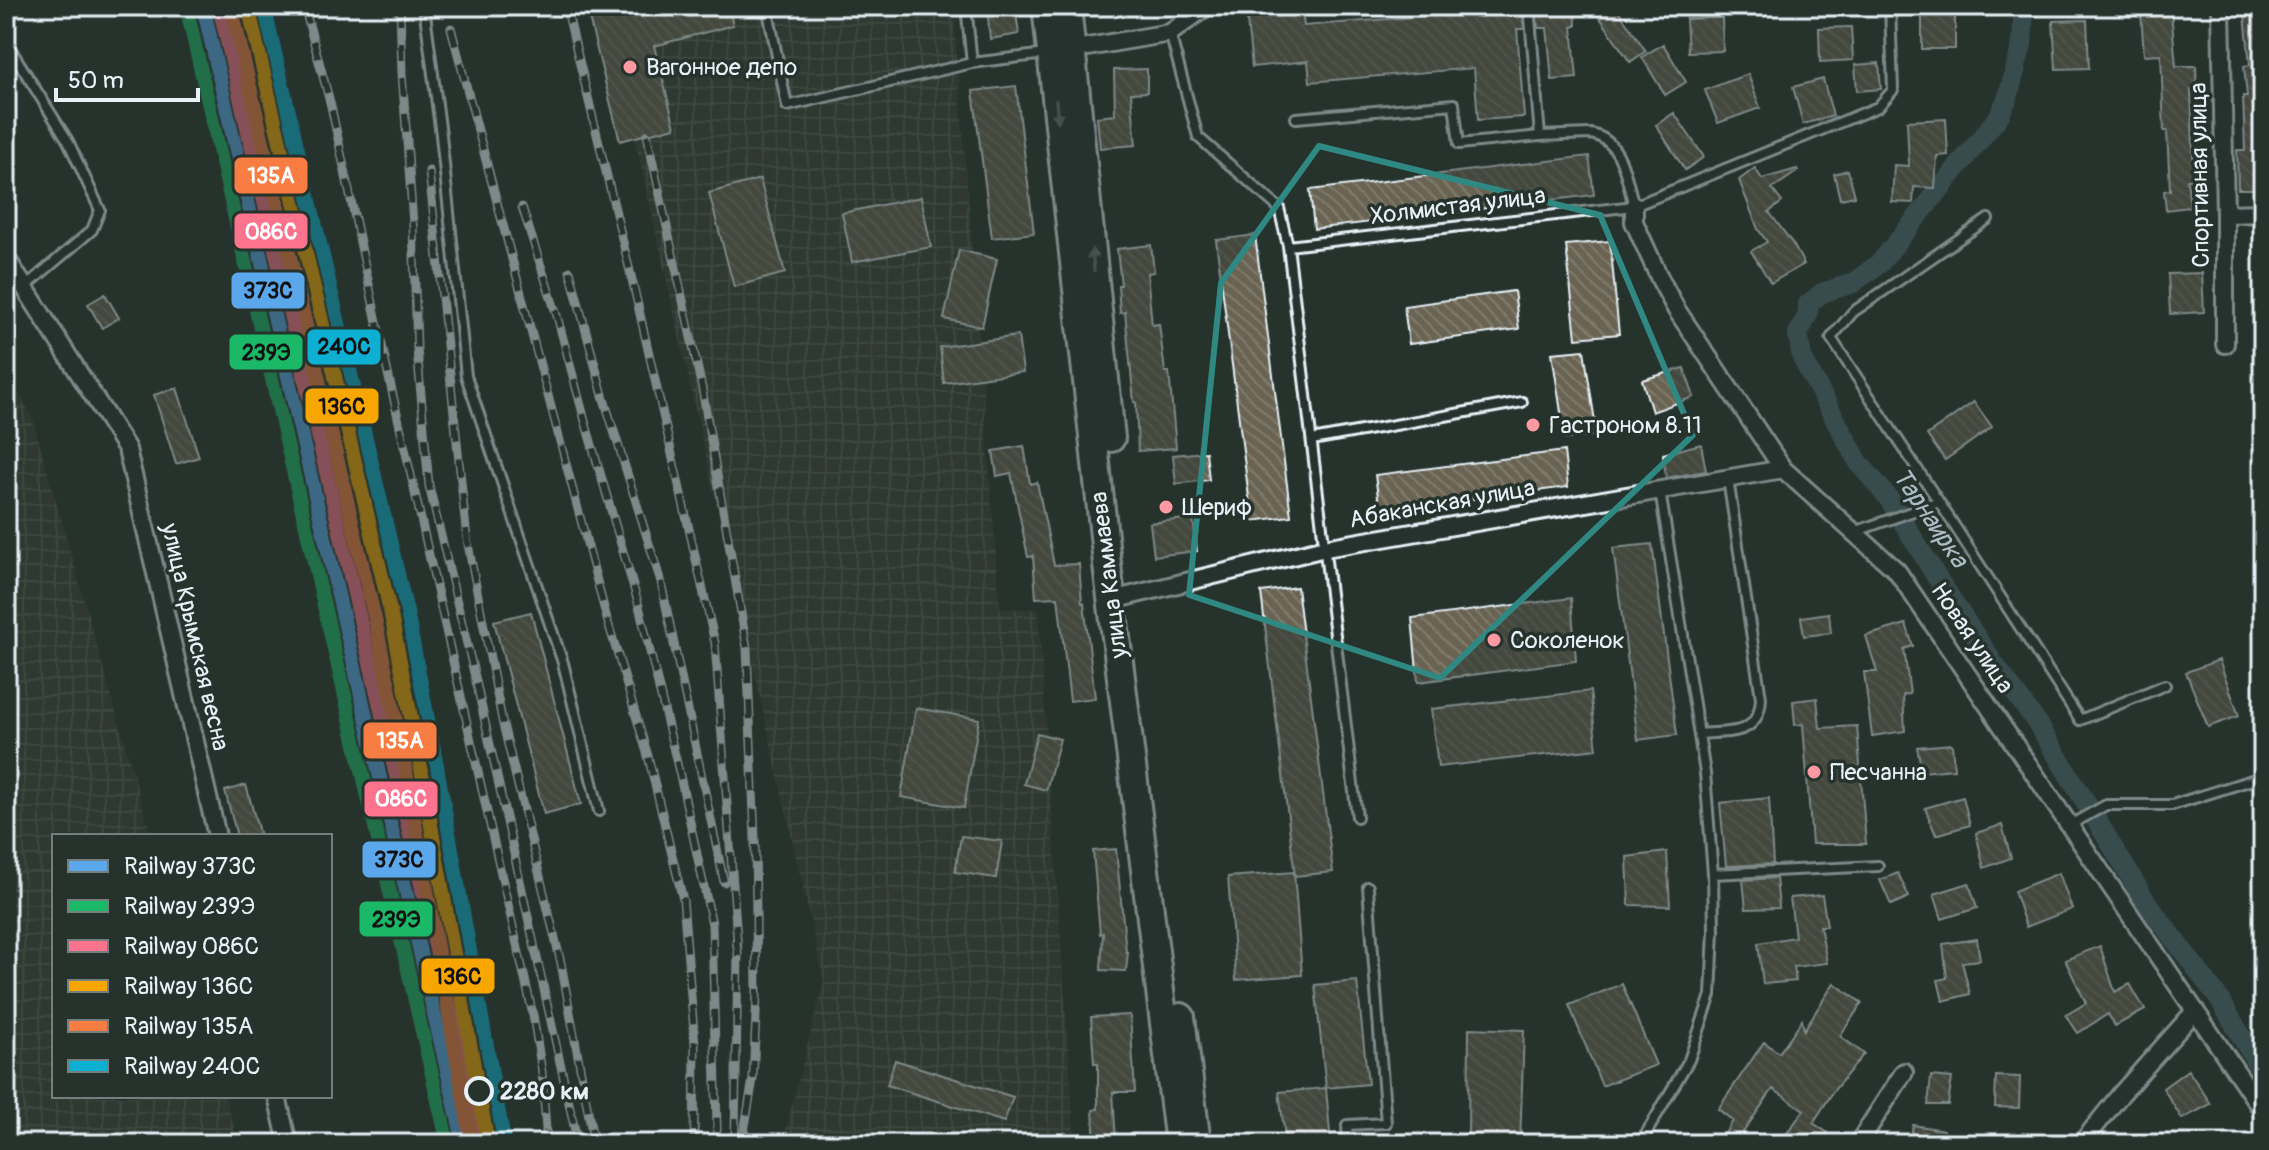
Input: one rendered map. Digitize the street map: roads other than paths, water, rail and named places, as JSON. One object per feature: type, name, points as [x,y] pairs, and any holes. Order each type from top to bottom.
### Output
[{"type":"main road","name":"улица Каммаева","points":[[1046,6],[1061,52],[1179,1144]]},
{"type":"main road","name":"улица Каммаева","points":[[1061,52],[1067,6]]},
{"type":"main road","name":"улица Каммаева","points":[[1120,598],[1197,1144]]},
{"type":"street","points":[[1061,52],[1170,33],[1207,6]]},
{"type":"street","name":"Спортивная улица","points":[[2221,6],[2225,344]]},
{"type":"street","name":"Новая улица","points":[[1634,206],[1634,222],[1676,309],[1783,469],[1897,571],[2263,1111]]},
{"type":"street","points":[[2225,214],[2263,213]]},
{"type":"street","name":"улица Крымская весна","points":[[6,258],[127,449],[217,834]]},
{"type":"street","name":"Абаканская улица","points":[[1120,598],[1325,548],[1783,469]]},
{"type":"street","points":[[2081,1144],[2195,1011]]},
{"type":"street","points":[[1858,1144],[1904,1072]]},
{"type":"street","points":[[277,1098],[288,1144]]},
{"type":"lane","points":[[424,6],[466,376],[563,663],[599,811]]},
{"type":"lane","points":[[767,6],[787,106],[972,63],[1061,52]]},
{"type":"lane","points":[[966,6],[972,63]]},
{"type":"lane","points":[[1529,6],[1540,136]]},
{"type":"lane","name":"Холмистая улица","points":[[1288,246],[1634,206],[1878,107],[1893,90],[1890,6]]},
{"type":"lane","points":[[1170,33],[1198,137],[1279,208],[1288,246],[1357,817]]},
{"type":"lane","points":[[6,42],[68,141],[100,210],[92,230],[25,287]]},
{"type":"lane","points":[[1296,118],[1454,104],[1459,144],[1540,136],[1597,135],[1610,142],[1620,158],[1634,206]]},
{"type":"lane","points":[[1988,219],[1853,312],[1831,338],[2080,720],[2165,685]]},
{"type":"lane","points":[[1312,440],[1522,402]]},
{"type":"lane","points":[[1699,734],[1744,729],[1753,725],[1761,708],[1728,479]]},
{"type":"lane","points":[[1640,1144],[1689,1060],[1711,995],[1714,931],[1705,773],[1660,491]]},
{"type":"lane","points":[[1853,532],[1939,502]]},
{"type":"lane","points":[[2070,825],[2106,805],[2172,805],[2252,780],[2263,782]]},
{"type":"lane","points":[[1713,874],[1878,866]]},
{"type":"lane","points":[[1348,1144],[1347,1125],[1386,1123],[1368,887]]},
{"type":"waterway","name":"Тарнаирка","points":[[2024,6],[2022,44],[2008,97],[1999,116],[1880,263],[1853,283],[1822,293],[1808,304],[1808,314],[1798,334],[1802,358],[1859,463],[1889,499],[1941,584],[2039,726],[2147,903],[2220,1000],[2263,1073]]},
{"type":"railway","points":[[304,6],[331,106],[533,1015],[542,1072],[547,1144]]},
{"type":"railway","points":[[400,6],[417,349],[429,486],[476,681],[578,1144]]},
{"type":"railway","points":[[566,6],[715,643],[738,952]]},
{"type":"railway","points":[[451,28],[607,619],[648,756],[683,900],[695,1044],[694,1144]]},
{"type":"railway","points":[[647,135],[702,388],[747,648],[755,839],[757,994],[753,1079],[742,1144]]},
{"type":"railway","points":[[429,171],[467,539],[502,720],[561,963],[594,1144]]},
{"type":"railway","points":[[522,207],[557,316],[639,606],[712,924],[716,1144]]},
{"type":"railway","points":[[570,271],[604,399],[661,582],[724,882]]},
{"type":"railway","points":[[735,1136],[736,940]]},
{"type":"rail line","name":"373C","points":[[203,6],[464,1144]]},
{"type":"rail line","name":"086С","points":[[219,6],[480,1141]]},
{"type":"rail line","name":"136С","points":[[248,6],[391,615],[488,1144]]},
{"type":"rail line","name":"240С","points":[[264,6],[407,612],[504,1141]]},
{"type":"rail line","name":"239Э","points":[[187,10],[448,1144]]},
{"type":"rail line","name":"135А","points":[[232,10],[375,619],[404,761],[472,1144]]},
{"type":"place","name":"Вагонное депо","points":[[630,67]]},
{"type":"place","name":"Гастроном 8.11","points":[[1533,425]]},
{"type":"place","name":"Шериф","points":[[1166,507]]},
{"type":"place","name":"Соколенок","points":[[1494,640]]},
{"type":"place","name":"Песчанна","points":[[1814,772]]},
{"type":"place","name":"2280 км","points":[[479,1091]]}]
